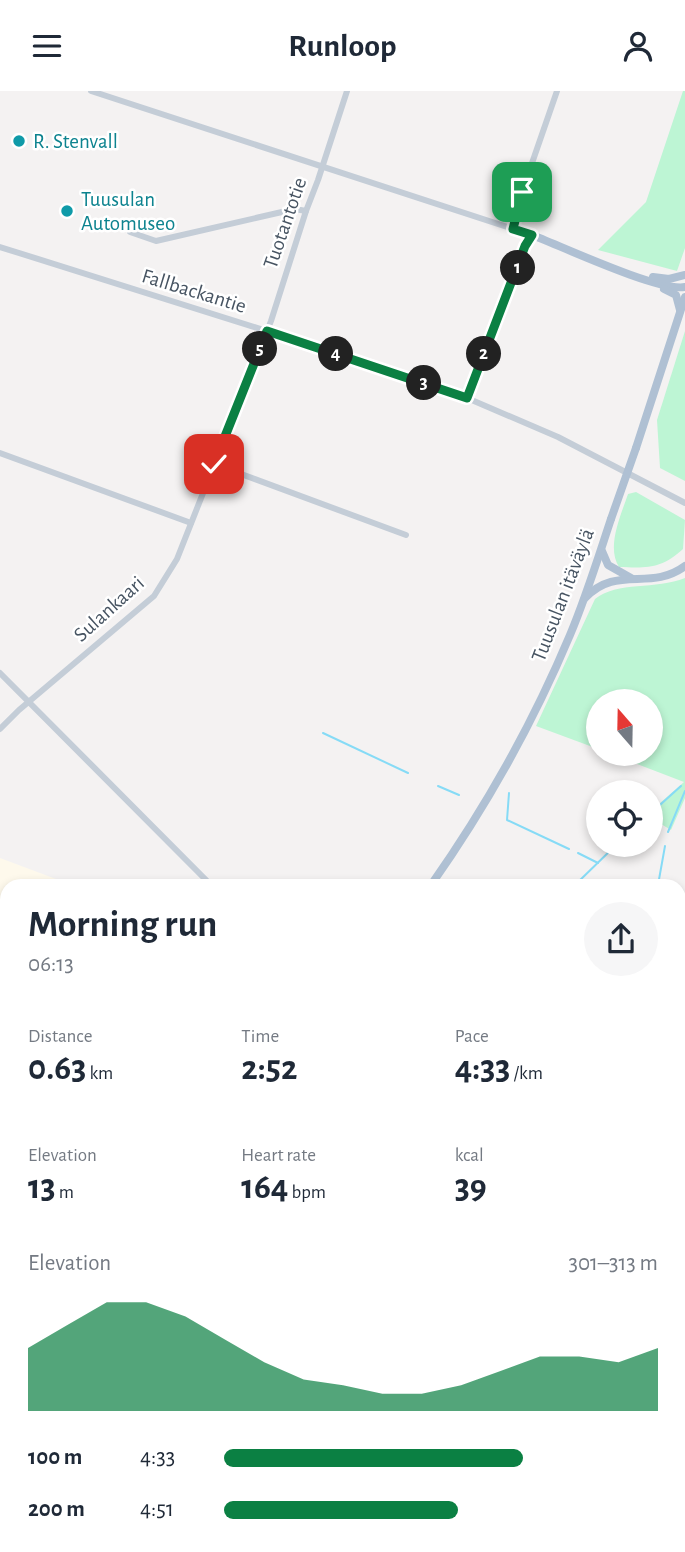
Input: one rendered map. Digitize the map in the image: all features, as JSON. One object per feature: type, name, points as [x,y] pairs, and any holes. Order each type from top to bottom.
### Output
[{"type":"main road","points":[[532,235],[607,265],[669,286],[685,287]]},
{"type":"main road","points":[[607,265],[660,278],[685,275]]},
{"type":"main road","points":[[607,265],[620,273],[671,291],[678,298],[680,312]]},
{"type":"main road","name":"Tuusulan itäväylä","points":[[434,879],[508,765],[547,685],[583,600],[685,297]]},
{"type":"main road","points":[[601,547],[608,565],[631,578]]},
{"type":"main road","points":[[583,600],[606,582],[631,578],[657,579],[675,573],[685,566]]},
{"type":"street","points":[[91,91],[532,235],[525,246],[467,398]]},
{"type":"street","name":"Tuotantotie","points":[[267,331],[347,91]]},
{"type":"street","points":[[513,229],[522,192],[556,91]]},
{"type":"street","points":[[130,232],[156,241],[295,209],[306,211]]},
{"type":"street","name":"Fallbackantie","points":[[0,247],[267,331],[467,398],[558,437],[685,503]]},
{"type":"street","name":"Sulankaari","points":[[0,729],[154,596],[177,559],[267,331]]},
{"type":"street","points":[[0,453],[191,523]]},
{"type":"street","points":[[214,464],[406,535]]},
{"type":"street","points":[[0,673],[205,879]]},
{"type":"shaded area","points":[[0,858],[56,879],[0,879]]},
{"type":"green space","points":[[683,91],[685,248],[677,271],[598,250],[646,202]]},
{"type":"green space","points":[[685,331],[685,481],[660,468],[657,420]]},
{"type":"green space","points":[[636,492],[685,520],[683,549],[654,566],[619,567],[614,550],[616,531],[628,494]]},
{"type":"green space","points":[[685,578],[685,798],[671,830],[663,825],[663,800],[684,782],[645,767],[663,767],[663,689],[586,689],[586,745],[536,726],[595,599],[614,590],[674,582]]},
{"type":"waterway","points":[[323,733],[408,773]]},
{"type":"waterway","points":[[438,786],[459,795]]},
{"type":"waterway","points":[[663,802],[681,786]]},
{"type":"waterway","points":[[668,832],[685,791]]},
{"type":"waterway","points":[[509,793],[507,820],[569,849]]},
{"type":"waterway","points":[[659,879],[665,846]]},
{"type":"waterway","points":[[578,853],[598,863]]},
{"type":"waterway","points":[[581,879],[604,857]]},
{"type":"place","name":"R. Stenvall","points":[[19,141]]},
{"type":"place","name":"Tuusulan Automuseo","points":[[67,211]]},
{"type":"route","points":[[214,464],[267,331],[467,398],[525,246],[532,235],[513,229],[522,192]]}]
